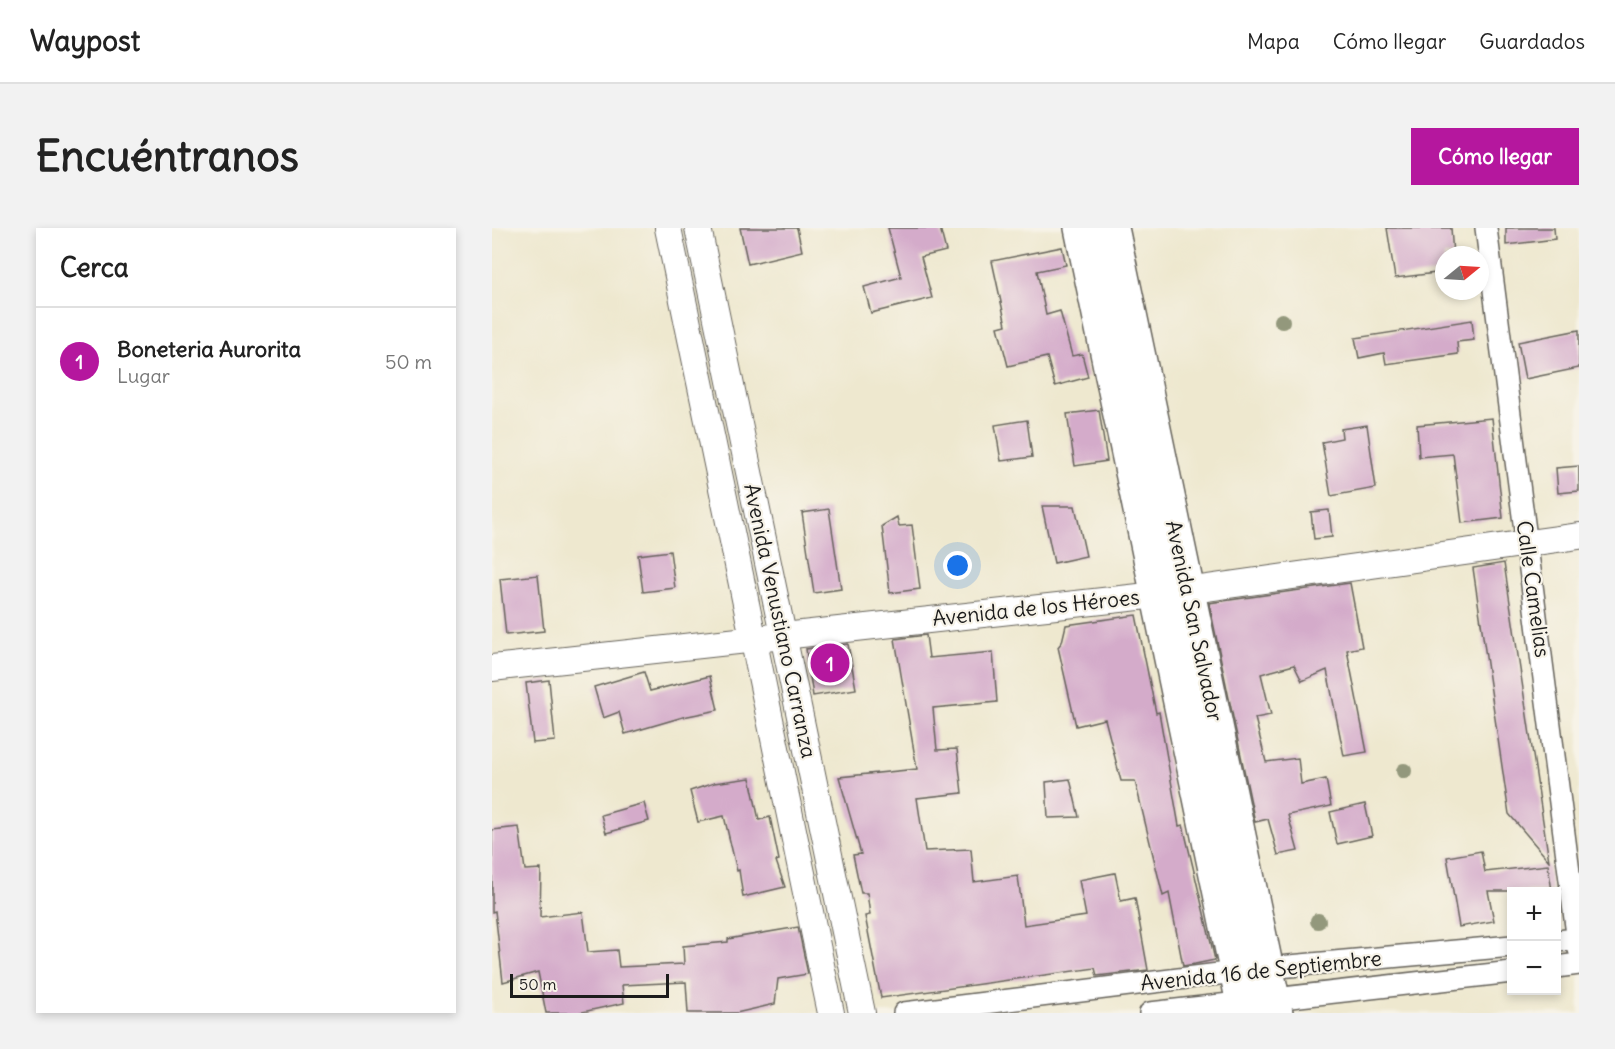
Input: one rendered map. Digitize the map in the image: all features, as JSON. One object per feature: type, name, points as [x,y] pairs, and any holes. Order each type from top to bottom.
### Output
[{"type":"main road","name":"Avenida San Salvador","points":[[1081,228],[1172,592],[1257,995]]},
{"type":"main road","name":"Avenida San Salvador","points":[[1112,228],[1172,592]]},
{"type":"street","name":"Avenida Venustiano Carranza","points":[[668,228],[831,1013]]},
{"type":"street","name":"Avenida Venustiano Carranza","points":[[698,228],[862,1013]]},
{"type":"street","name":"Calle Camelias","points":[[1486,228],[1527,543],[1569,789],[1578,945]]},
{"type":"street","name":"Avenida de los Héroes","points":[[492,668],[1172,592],[1579,536]]},
{"type":"street","points":[[1561,942],[1578,945]]},
{"type":"street","name":"Avenida 16 de Septiembre","points":[[1150,1013],[1507,947]]},
{"type":"street","points":[[1561,966],[1579,964]]},
{"type":"street","name":"Avenida 16 de Septiembre","points":[[904,1013],[1257,995],[1507,972]]},
{"type":"building","points":[[740,228],[797,228],[802,251],[748,264]]},
{"type":"building","points":[[888,228],[940,228],[946,251],[921,257],[932,298],[871,313],[864,287],[901,277]]},
{"type":"building","points":[[1387,228],[1451,228],[1452,246],[1435,246],[1435,273],[1395,278]]},
{"type":"building","points":[[1506,228],[1554,228],[1555,239],[1506,245]]},
{"type":"building","points":[[1062,247],[1066,265],[1037,271],[1046,315],[1060,311],[1072,356],[1082,354],[1088,377],[1055,386],[1047,357],[1008,366],[998,327],[1006,325],[992,261]]},
{"type":"building","points":[[1472,320],[1474,340],[1457,342],[1458,354],[1386,364],[1384,353],[1359,358],[1355,338]]},
{"type":"building","points":[[1579,330],[1579,368],[1525,379],[1518,342]]},
{"type":"building","points":[[1099,410],[1107,461],[1075,466],[1067,414]]},
{"type":"building","points":[[1492,418],[1503,518],[1462,523],[1453,454],[1419,457],[1417,425]]},
{"type":"building","points":[[1027,420],[1032,457],[1001,461],[995,425]]},
{"type":"building","points":[[1367,425],[1376,488],[1331,496],[1322,442],[1342,438],[1341,429]]},
{"type":"building","points":[[1579,466],[1579,491],[1558,493],[1556,468]]},
{"type":"building","points":[[1042,506],[1075,506],[1086,556],[1054,563]]},
{"type":"building","points":[[829,509],[841,589],[814,593],[802,513]]},
{"type":"building","points":[[1329,510],[1332,537],[1314,539],[1311,512]]},
{"type":"building","points":[[897,517],[899,526],[912,525],[920,589],[890,593],[882,526]]},
{"type":"building","points":[[670,551],[675,588],[643,592],[638,555]]},
{"type":"building","points":[[1504,563],[1549,861],[1509,814],[1473,568]]},
{"type":"building","points":[[538,575],[544,631],[506,635],[500,579]]},
{"type":"building","points":[[1350,583],[1362,647],[1347,650],[1367,752],[1344,756],[1327,670],[1302,681],[1294,665],[1261,674],[1271,715],[1255,718],[1266,762],[1298,758],[1301,784],[1326,779],[1331,806],[1288,815],[1298,851],[1278,855],[1268,819],[1255,822],[1209,603]]},
{"type":"building","points":[[1136,615],[1156,713],[1159,712],[1179,826],[1183,825],[1215,960],[1183,966],[1169,893],[1163,896],[1135,781],[1121,781],[1105,719],[1076,726],[1058,647],[1062,642],[1066,625]]},
{"type":"building","points":[[926,635],[929,658],[993,652],[997,702],[933,708],[937,750],[957,749],[962,793],[917,798],[925,851],[971,849],[974,882],[1018,876],[1024,925],[1086,916],[1079,880],[1115,873],[1121,901],[1135,898],[1148,970],[1097,976],[1095,968],[881,998],[865,916],[870,915],[867,893],[861,893],[853,855],[861,854],[839,777],[917,769],[895,639]]},
{"type":"building","points":[[848,644],[856,689],[813,696],[806,649]]},
{"type":"building","points":[[644,672],[650,691],[710,676],[718,710],[683,717],[625,734],[619,712],[603,718],[594,687]]},
{"type":"building","points":[[549,680],[555,741],[533,743],[526,683]]},
{"type":"building","points":[[750,778],[759,820],[770,817],[779,860],[776,861],[785,887],[743,897],[739,870],[737,871],[724,816],[698,822],[690,791],[714,783]]},
{"type":"building","points":[[1070,779],[1079,817],[1048,818],[1046,782]]},
{"type":"building","points":[[644,803],[649,821],[606,833],[601,815]]},
{"type":"building","points":[[1365,804],[1372,836],[1337,844],[1330,812]]},
{"type":"building","points":[[519,827],[525,870],[541,869],[540,917],[583,912],[588,952],[617,950],[619,967],[684,964],[683,946],[728,942],[728,939],[798,927],[808,974],[778,979],[775,1004],[736,1013],[688,1013],[686,982],[622,985],[624,1003],[578,1013],[546,1013],[538,972],[503,982],[495,911],[492,912],[492,830]]},
{"type":"building","points":[[1481,851],[1485,872],[1548,865],[1551,887],[1507,887],[1507,891],[1488,891],[1494,921],[1459,927],[1447,857]]},
{"type":"place","name":"Boneteria Aurorita","points":[[830,663]]}]
